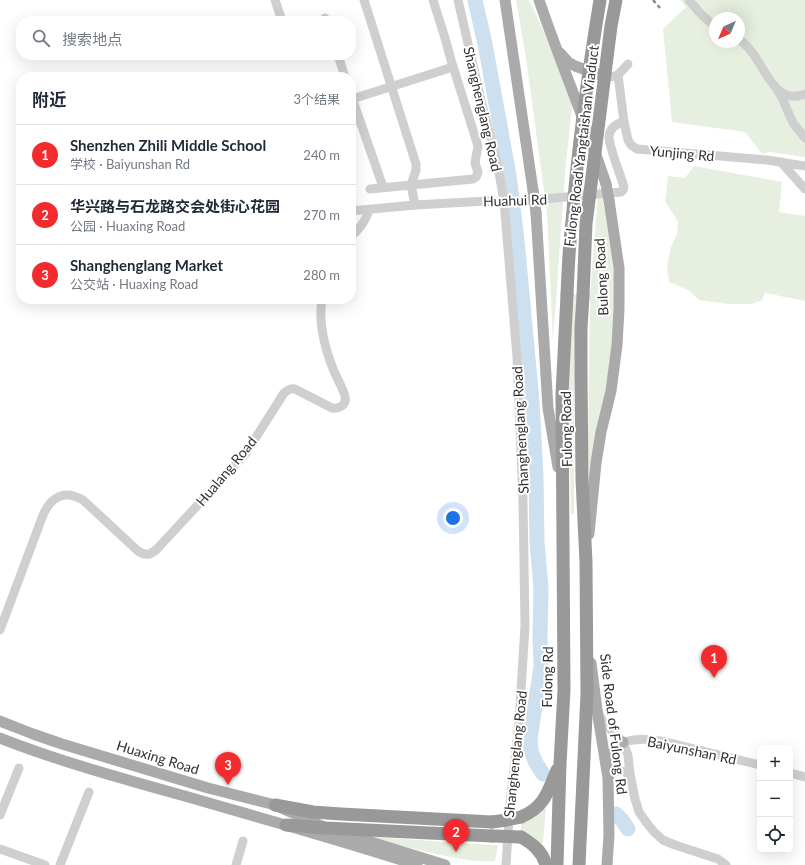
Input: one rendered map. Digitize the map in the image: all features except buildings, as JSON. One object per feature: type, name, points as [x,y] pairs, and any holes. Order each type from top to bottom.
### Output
[{"type":"highway","name":"Fulong Road Yangtaishan Viaduct","points":[[567,295],[580,136],[600,0]]},
{"type":"highway","name":"Fulong Road Yangtaishan Viaduct","points":[[583,296],[586,224],[611,26],[616,0]]},
{"type":"highway","name":"Fulong Road","points":[[562,489],[562,394],[567,295]]},
{"type":"highway","name":"Fulong Road","points":[[583,296],[581,336],[582,479],[586,562]]},
{"type":"highway","name":"Fulong Rd","points":[[557,865],[564,690],[562,489]]},
{"type":"highway","points":[[579,865],[587,694],[586,562]]},
{"type":"highway","points":[[275,805],[313,812],[340,814],[492,822],[514,819],[530,813],[538,807],[547,794],[560,764]]},
{"type":"highway","points":[[286,825],[521,837],[537,848],[546,865]]},
{"type":"main road","points":[[505,0],[536,213],[548,408],[562,489]]},
{"type":"main road","name":"Bulong Road","points":[[539,0],[606,184],[619,268],[620,309],[617,345],[596,463],[586,562]]},
{"type":"main road","points":[[557,50],[568,62],[575,66],[603,76]]},
{"type":"main road","points":[[577,104],[578,98],[582,91],[593,81],[603,76]]},
{"type":"main road","name":"Side Road of Fulong Rd","points":[[586,634],[608,778],[609,835],[607,865]]},
{"type":"main road","name":"Huaxing Road","points":[[0,721],[62,744],[208,788],[275,805],[326,828],[445,865]]},
{"type":"main road","points":[[0,738],[95,771],[286,825],[417,865]]},
{"type":"main road","points":[[608,778],[610,757],[623,742]]},
{"type":"street","points":[[275,0],[280,16]]},
{"type":"street","points":[[364,0],[416,167],[411,184],[415,205]]},
{"type":"street","points":[[370,188],[473,179],[476,177],[478,172],[475,163],[478,146],[433,0]]},
{"type":"street","name":"Shanghenglang Road","points":[[458,0],[498,167],[510,201],[523,500],[525,626],[520,722],[510,804],[506,865]]},
{"type":"street","points":[[689,0],[709,21]]},
{"type":"street","points":[[745,45],[754,55],[777,90],[793,123],[805,138]]},
{"type":"street","points":[[340,60],[343,72]]},
{"type":"street","points":[[603,76],[610,77],[618,75],[628,64]]},
{"type":"street","points":[[356,96],[453,67]]},
{"type":"street","name":"Yunjing Rd","points":[[618,75],[624,122],[628,140],[631,145],[637,149],[768,160],[805,166]]},
{"type":"street","points":[[777,90],[793,97],[805,94]]},
{"type":"street","points":[[356,109],[383,187]]},
{"type":"street","name":"Huahui Rd","points":[[356,211],[415,205],[510,201],[620,192],[623,191],[624,187],[609,136],[615,125],[624,122]]},
{"type":"street","points":[[781,162],[805,189]]},
{"type":"street","points":[[356,232],[360,228],[369,210]]},
{"type":"street","name":"Hualang Road","points":[[0,630],[43,515],[49,503],[54,499],[70,495],[79,498],[87,503],[138,550],[148,555],[157,549],[246,452],[287,390],[290,388],[295,389],[332,408],[336,409],[342,407],[346,397],[330,361],[326,346],[321,322],[322,304]]},
{"type":"street","points":[[597,710],[604,722],[623,742],[628,755],[630,774],[639,812],[654,832],[663,840],[718,859],[726,865]]},
{"type":"street","name":"Baiyunshan Rd","points":[[623,742],[638,739],[664,742],[757,765]]},
{"type":"street","points":[[0,815],[19,768]]},
{"type":"street","points":[[608,778],[614,772],[619,771],[624,771],[630,774]]},
{"type":"street","points":[[793,774],[805,776]]},
{"type":"street","points":[[60,865],[89,792]]},
{"type":"street","points":[[236,865],[243,841]]},
{"type":"street","points":[[0,849],[45,865]]},
{"type":"green space","points":[[516,0],[529,0],[574,92],[566,162],[553,341],[547,213],[526,58]]},
{"type":"green space","points":[[680,0],[805,0],[805,157],[769,152],[762,154],[745,132],[672,122],[663,29],[686,7]]},
{"type":"green space","points":[[694,166],[782,182],[779,212],[805,216],[805,301],[765,293],[762,300],[752,304],[728,304],[699,300],[688,290],[669,282],[667,266],[671,247],[677,234],[678,222],[665,201],[668,176],[685,178]]},
{"type":"green space","points":[[599,183],[606,215],[613,268],[614,317],[610,372],[589,497],[588,440],[590,296]]},
{"type":"green space","points":[[570,295],[576,295],[574,514],[571,514],[568,373]]},
{"type":"green space","points":[[546,807],[543,843],[539,843],[521,831],[521,821]]},
{"type":"green space","points":[[373,837],[498,845],[495,861],[485,861],[454,858]]},
{"type":"waterway","points":[[475,0],[485,44],[509,175],[517,240],[532,402],[536,476],[537,542],[541,588],[541,667],[530,738],[531,751],[543,774]]},
{"type":"waterway","points":[[616,814],[628,829]]},
{"type":"railway","points":[[653,0],[660,8]]},
{"type":"place","name":"Shenzhen Zhili Middle School","points":[[714,678]]},
{"type":"place","name":"Shanghenglang Market","points":[[228,785]]},
{"type":"place","name":"华兴路与石龙路交会处街心花园","points":[[456,852]]}]
